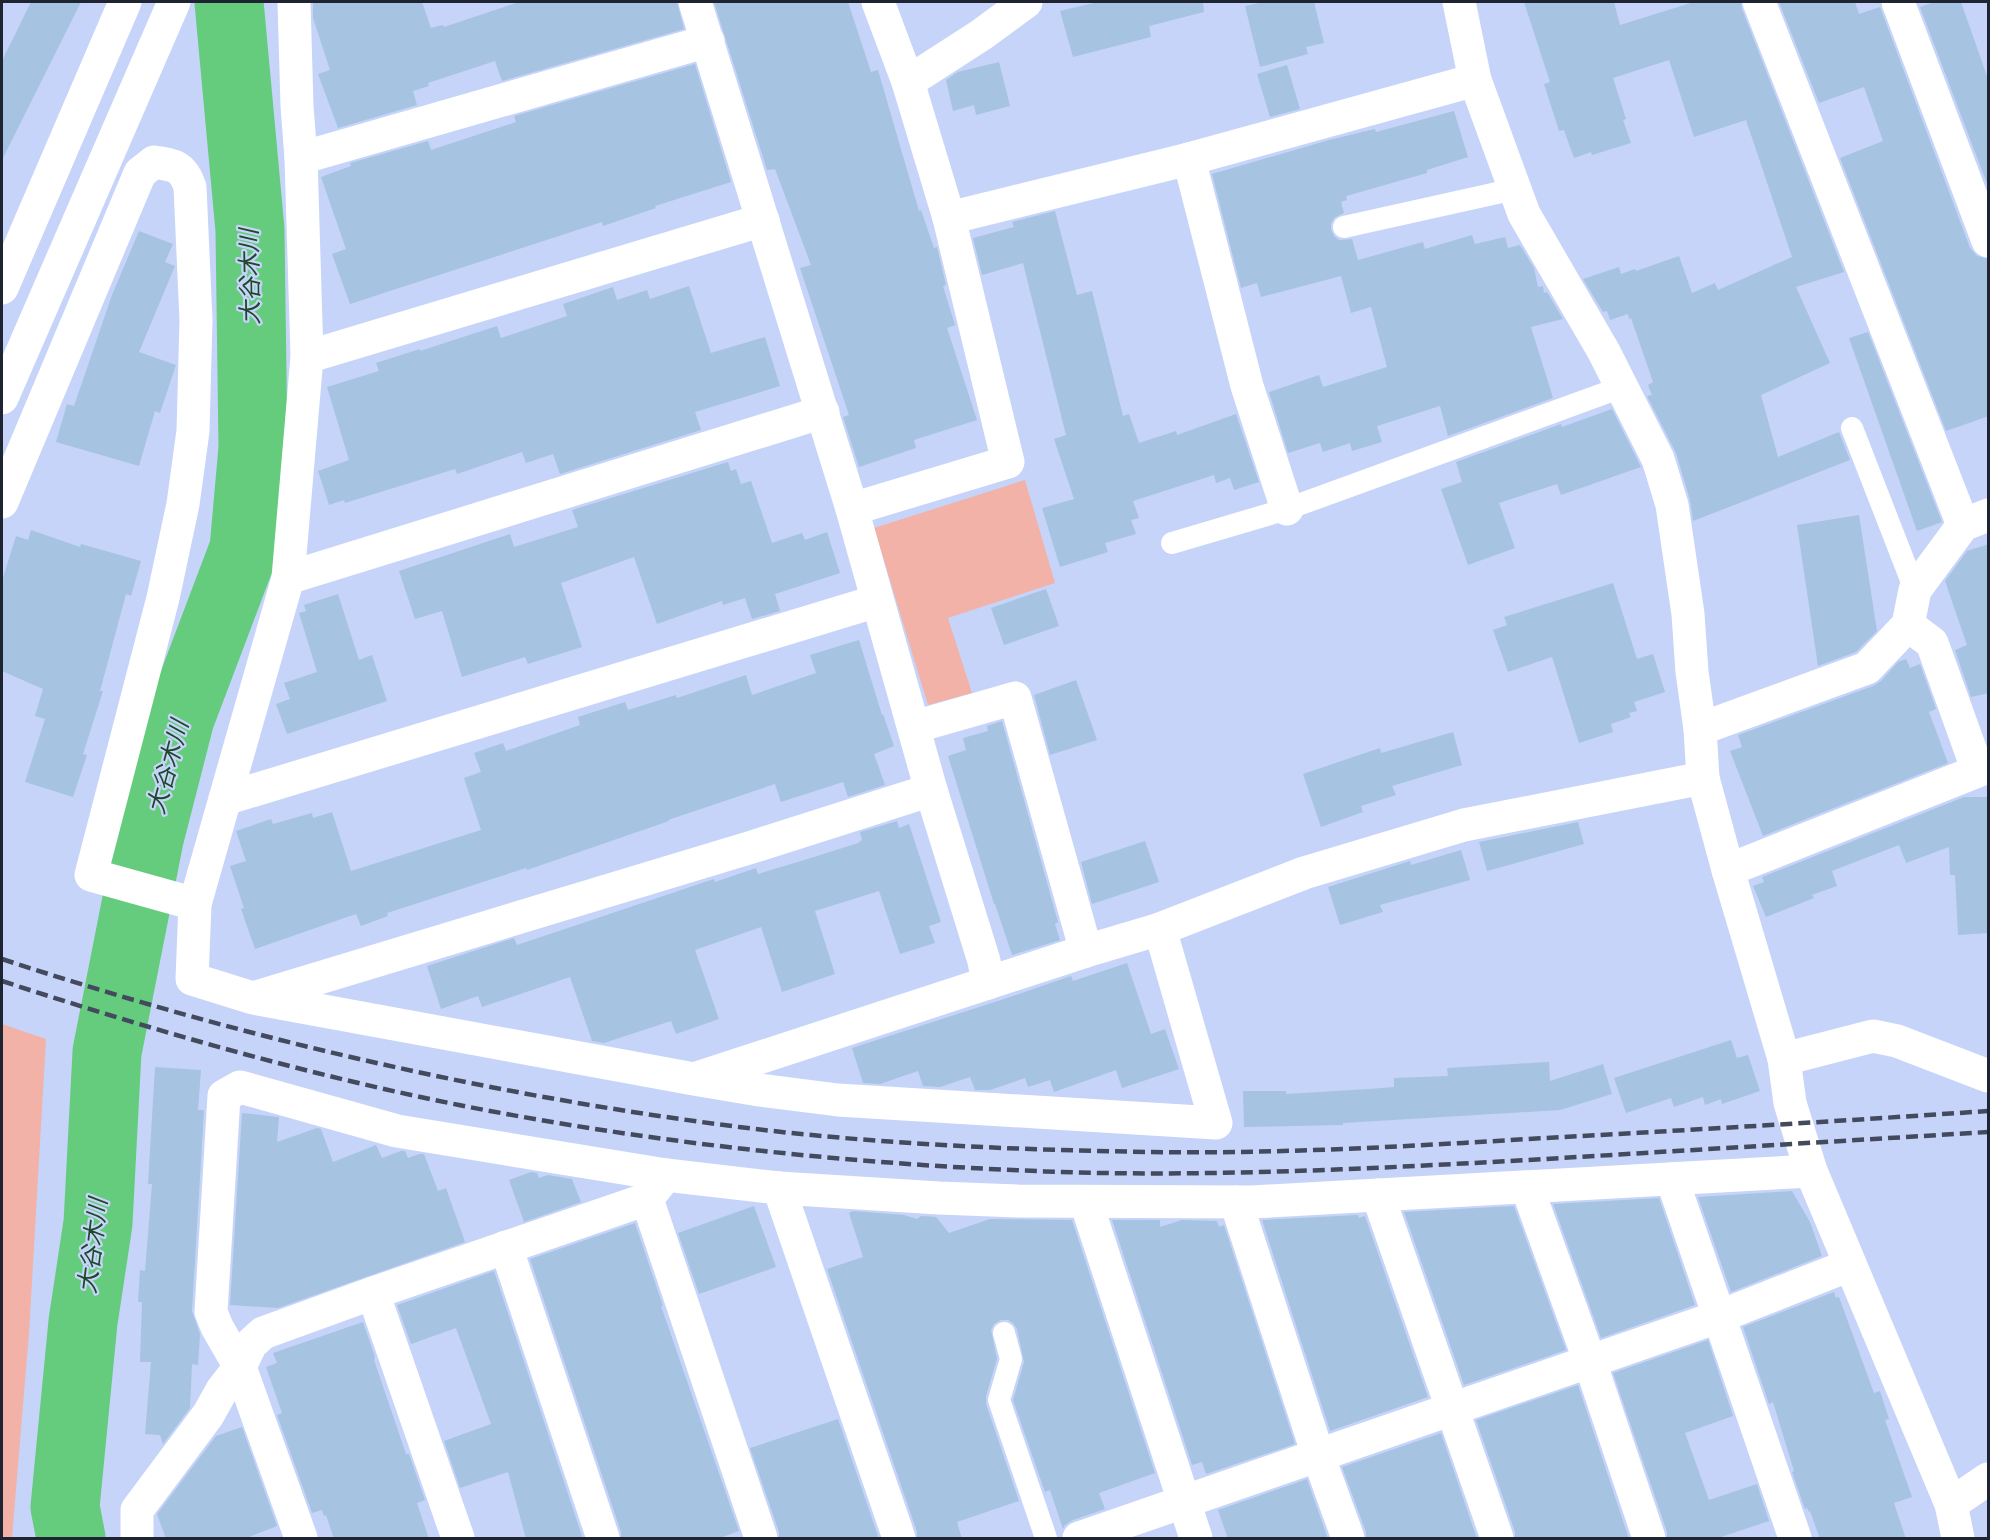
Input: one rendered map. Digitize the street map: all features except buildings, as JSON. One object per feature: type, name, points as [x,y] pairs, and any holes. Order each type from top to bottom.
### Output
[{"type":"street","points":[[2,288],[125,2]]},
{"type":"street","points":[[40,409],[2,396],[174,2]]},
{"type":"street","points":[[294,2],[307,357],[288,578],[195,904],[192,979],[253,998],[759,1090],[838,1100],[1216,1123],[1160,929]]},
{"type":"street","points":[[695,2],[823,411],[931,790],[984,961],[988,983]]},
{"type":"street","points":[[852,509],[1008,462],[949,218],[908,82],[878,2]]},
{"type":"street","points":[[908,82],[981,35],[1026,2]]},
{"type":"street","points":[[1459,2],[1475,80],[1524,214],[1604,352],[1658,459],[1672,505],[1688,614],[1692,672],[1701,729],[1703,778],[1784,1059],[1790,1103],[1812,1171],[1951,1504],[1958,1539]]},
{"type":"street","points":[[1701,729],[1867,668],[1908,625],[1914,590],[1976,520],[1759,2]]},
{"type":"street","points":[[1898,2],[1989,241]]},
{"type":"street","points":[[301,158],[708,41]]},
{"type":"street","points":[[949,218],[1189,159],[1475,80]]},
{"type":"street","points":[[1189,159],[1247,386],[1287,509]]},
{"type":"street","points":[[2,502],[140,173],[154,162],[174,165],[185,173],[190,187],[196,320],[193,431],[183,504],[163,598],[91,875],[195,904]]},
{"type":"street","points":[[307,357],[763,220]]},
{"type":"street","points":[[288,578],[823,411]]},
{"type":"street","points":[[225,799],[877,601]]},
{"type":"street","points":[[1728,870],[1978,771],[1932,643],[1908,625]]},
{"type":"street","points":[[914,727],[1015,698],[1086,951]]},
{"type":"street","points":[[694,1079],[1160,929],[1304,873],[1464,825],[1703,778]]},
{"type":"street","points":[[253,998],[753,847],[931,790]]},
{"type":"street","points":[[1784,1059],[1872,1036],[1897,1041],[1989,1076]]},
{"type":"street","points":[[301,1539],[240,1367],[225,1342],[212,1312],[224,1096],[240,1087],[397,1131],[656,1187],[779,1188],[939,1198],[1086,1202],[1236,1202],[1812,1171]]},
{"type":"street","points":[[1672,1179],[1796,1539]]},
{"type":"street","points":[[136,1539],[137,1510],[208,1415],[222,1390],[240,1367],[251,1344],[263,1333],[506,1247],[656,1187]]},
{"type":"street","points":[[656,1187],[760,1539]]},
{"type":"street","points":[[1527,1187],[1590,1362],[1649,1539]]},
{"type":"street","points":[[779,1188],[898,1539]]},
{"type":"street","points":[[1378,1195],[1497,1539]]},
{"type":"street","points":[[1086,1202],[1196,1539]]},
{"type":"street","points":[[1236,1202],[1318,1455],[1348,1539]]},
{"type":"street","points":[[506,1247],[603,1539]]},
{"type":"street","points":[[1079,1539],[1718,1317],[1850,1265]]},
{"type":"street","points":[[374,1293],[458,1539]]},
{"type":"street","points":[[1951,1504],[1989,1479]]},
{"type":"lane","points":[[1344,226],[1515,189]]},
{"type":"lane","points":[[1172,543],[1287,509],[1622,387]]},
{"type":"lane","points":[[1852,428],[1914,590]]},
{"type":"lane","points":[[1004,1333],[1011,1359],[999,1400],[1046,1539]]},
{"type":"shaded area","points":[[1025,480],[1055,583],[948,618],[972,693],[928,705],[874,528]]},
{"type":"shaded area","points":[[2,1024],[46,1039],[29,1333],[12,1538],[2,1538]]},
{"type":"waterway","name":"大谷木川","points":[[71,1538],[65,1507],[83,1322],[98,1223],[107,1052],[149,839],[180,718],[244,549],[253,448],[250,230],[229,2]]},
{"type":"railway","points":[[2,959],[183,1014],[366,1061],[459,1081],[645,1114],[790,1133],[893,1142],[1100,1151],[1299,1151],[1988,1111]]},
{"type":"railway","points":[[2,981],[229,1050],[401,1093],[459,1105],[533,1119],[683,1141],[910,1164],[1061,1172],[1303,1171],[1424,1166],[1988,1132]]}]
